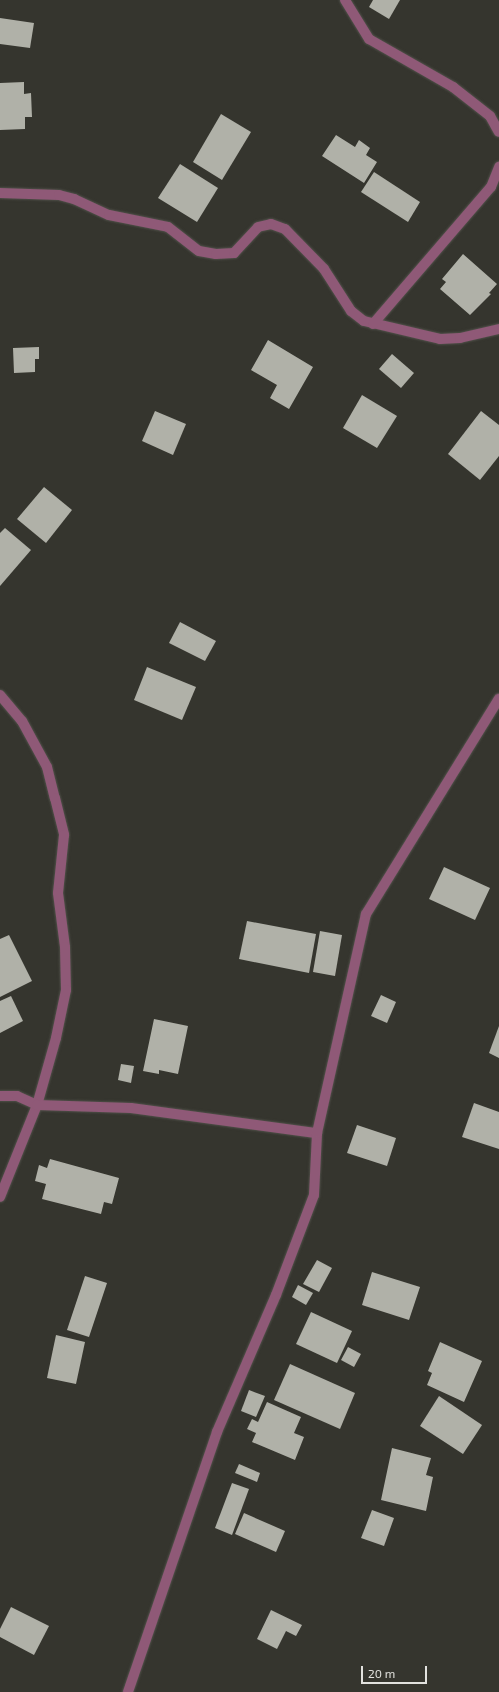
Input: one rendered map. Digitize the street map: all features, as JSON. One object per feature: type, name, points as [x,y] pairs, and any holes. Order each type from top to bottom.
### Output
[{"type":"street","points":[[345,0],[369,39],[453,87],[490,116],[499,132]]},
{"type":"street","points":[[373,324],[491,187],[499,167]]},
{"type":"street","points":[[0,193],[59,195],[74,199],[114,216],[168,227],[199,251],[216,254],[234,252],[258,227],[271,224],[285,229],[324,269],[354,315],[373,324],[440,339],[460,338],[499,329]]},
{"type":"street","points":[[0,694],[22,721],[47,767],[64,835],[58,893],[65,947],[66,990],[56,1038],[37,1105],[0,1197]]},
{"type":"street","points":[[128,1692],[217,1432],[276,1295],[314,1195],[317,1134],[366,914],[499,700]]},
{"type":"street","points":[[0,1096],[17,1096],[37,1105],[131,1108],[317,1134]]},
{"type":"building","points":[[373,0],[400,0],[389,19],[369,7]]},
{"type":"building","points":[[0,18],[34,23],[30,48],[0,44]]},
{"type":"building","points":[[24,82],[24,94],[31,93],[32,117],[25,117],[25,129],[0,130],[0,83]]},
{"type":"building","points":[[221,114],[251,132],[222,180],[193,162]]},
{"type":"building","points":[[336,135],[355,147],[359,140],[370,148],[366,155],[377,162],[364,183],[322,156]]},
{"type":"building","points":[[180,164],[218,188],[197,222],[158,198]]},
{"type":"building","points":[[374,172],[420,202],[408,222],[361,192]]},
{"type":"building","points":[[463,254],[497,284],[489,293],[491,294],[470,315],[440,289],[446,282],[442,279]]},
{"type":"building","points":[[268,340],[313,367],[289,409],[270,398],[277,385],[251,370]]},
{"type":"building","points":[[39,347],[39,359],[35,359],[35,372],[14,373],[13,348]]},
{"type":"building","points":[[392,354],[414,373],[401,388],[379,369]]},
{"type":"building","points":[[362,395],[397,416],[377,448],[343,428]]},
{"type":"building","points":[[155,411],[186,424],[173,455],[142,441]]},
{"type":"building","points":[[481,411],[499,425],[499,456],[480,480],[448,454]]},
{"type":"building","points":[[44,487],[72,510],[46,543],[17,519]]},
{"type":"building","points":[[5,528],[31,550],[0,586],[0,533]]},
{"type":"building","points":[[180,622],[216,641],[205,661],[169,643]]},
{"type":"building","points":[[147,667],[196,687],[182,720],[134,700]]},
{"type":"building","points":[[444,867],[490,888],[475,920],[429,899]]},
{"type":"building","points":[[247,921],[316,934],[309,973],[239,959]]},
{"type":"building","points":[[320,931],[342,935],[335,976],[313,972]]},
{"type":"building","points":[[9,935],[32,981],[0,997],[0,939]]},
{"type":"building","points":[[381,995],[396,1002],[387,1023],[371,1016]]},
{"type":"building","points":[[11,996],[23,1021],[0,1033],[0,1001]]},
{"type":"building","points":[[154,1019],[188,1026],[178,1074],[159,1070],[159,1074],[143,1071]]},
{"type":"building","points":[[499,1026],[499,1058],[489,1053]]},
{"type":"building","points":[[121,1064],[134,1066],[131,1083],[118,1080]]},
{"type":"building","points":[[474,1103],[499,1112],[499,1149],[462,1137]]},
{"type":"building","points":[[357,1125],[396,1138],[387,1166],[347,1153]]},
{"type":"building","points":[[50,1159],[119,1178],[112,1204],[104,1202],[101,1214],[42,1199],[46,1184],[35,1181],[39,1165],[47,1168]]},
{"type":"building","points":[[317,1260],[332,1268],[319,1292],[303,1284]]},
{"type":"building","points":[[372,1272],[420,1287],[409,1320],[362,1305]]},
{"type":"building","points":[[85,1276],[107,1283],[89,1337],[67,1330]]},
{"type":"building","points":[[298,1285],[313,1293],[306,1305],[292,1297]]},
{"type":"building","points":[[311,1312],[352,1331],[337,1363],[296,1344]]},
{"type":"building","points":[[56,1335],[85,1342],[76,1384],[47,1378]]},
{"type":"building","points":[[440,1342],[482,1361],[464,1402],[427,1385],[432,1373],[428,1371]]},
{"type":"building","points":[[348,1347],[361,1354],[354,1367],[341,1360]]},
{"type":"building","points":[[290,1364],[355,1393],[340,1429],[274,1400]]},
{"type":"building","points":[[249,1390],[265,1396],[256,1417],[241,1411]]},
{"type":"building","points":[[439,1396],[482,1425],[463,1454],[420,1426]]},
{"type":"building","points":[[267,1402],[301,1417],[294,1433],[304,1437],[295,1460],[252,1442],[256,1433],[247,1429],[252,1419],[258,1422]]},
{"type":"building","points":[[392,1448],[431,1458],[426,1475],[433,1477],[426,1511],[381,1500]]},
{"type":"building","points":[[239,1464],[260,1473],[257,1482],[235,1473]]},
{"type":"building","points":[[232,1483],[249,1489],[232,1535],[215,1528]]},
{"type":"building","points":[[372,1510],[394,1518],[384,1546],[361,1538]]},
{"type":"building","points":[[244,1513],[285,1531],[276,1552],[235,1534]]},
{"type":"building","points":[[11,1607],[49,1626],[34,1655],[0,1637],[0,1629]]},
{"type":"building","points":[[271,1610],[302,1625],[296,1636],[286,1631],[277,1649],[257,1639]]}]
